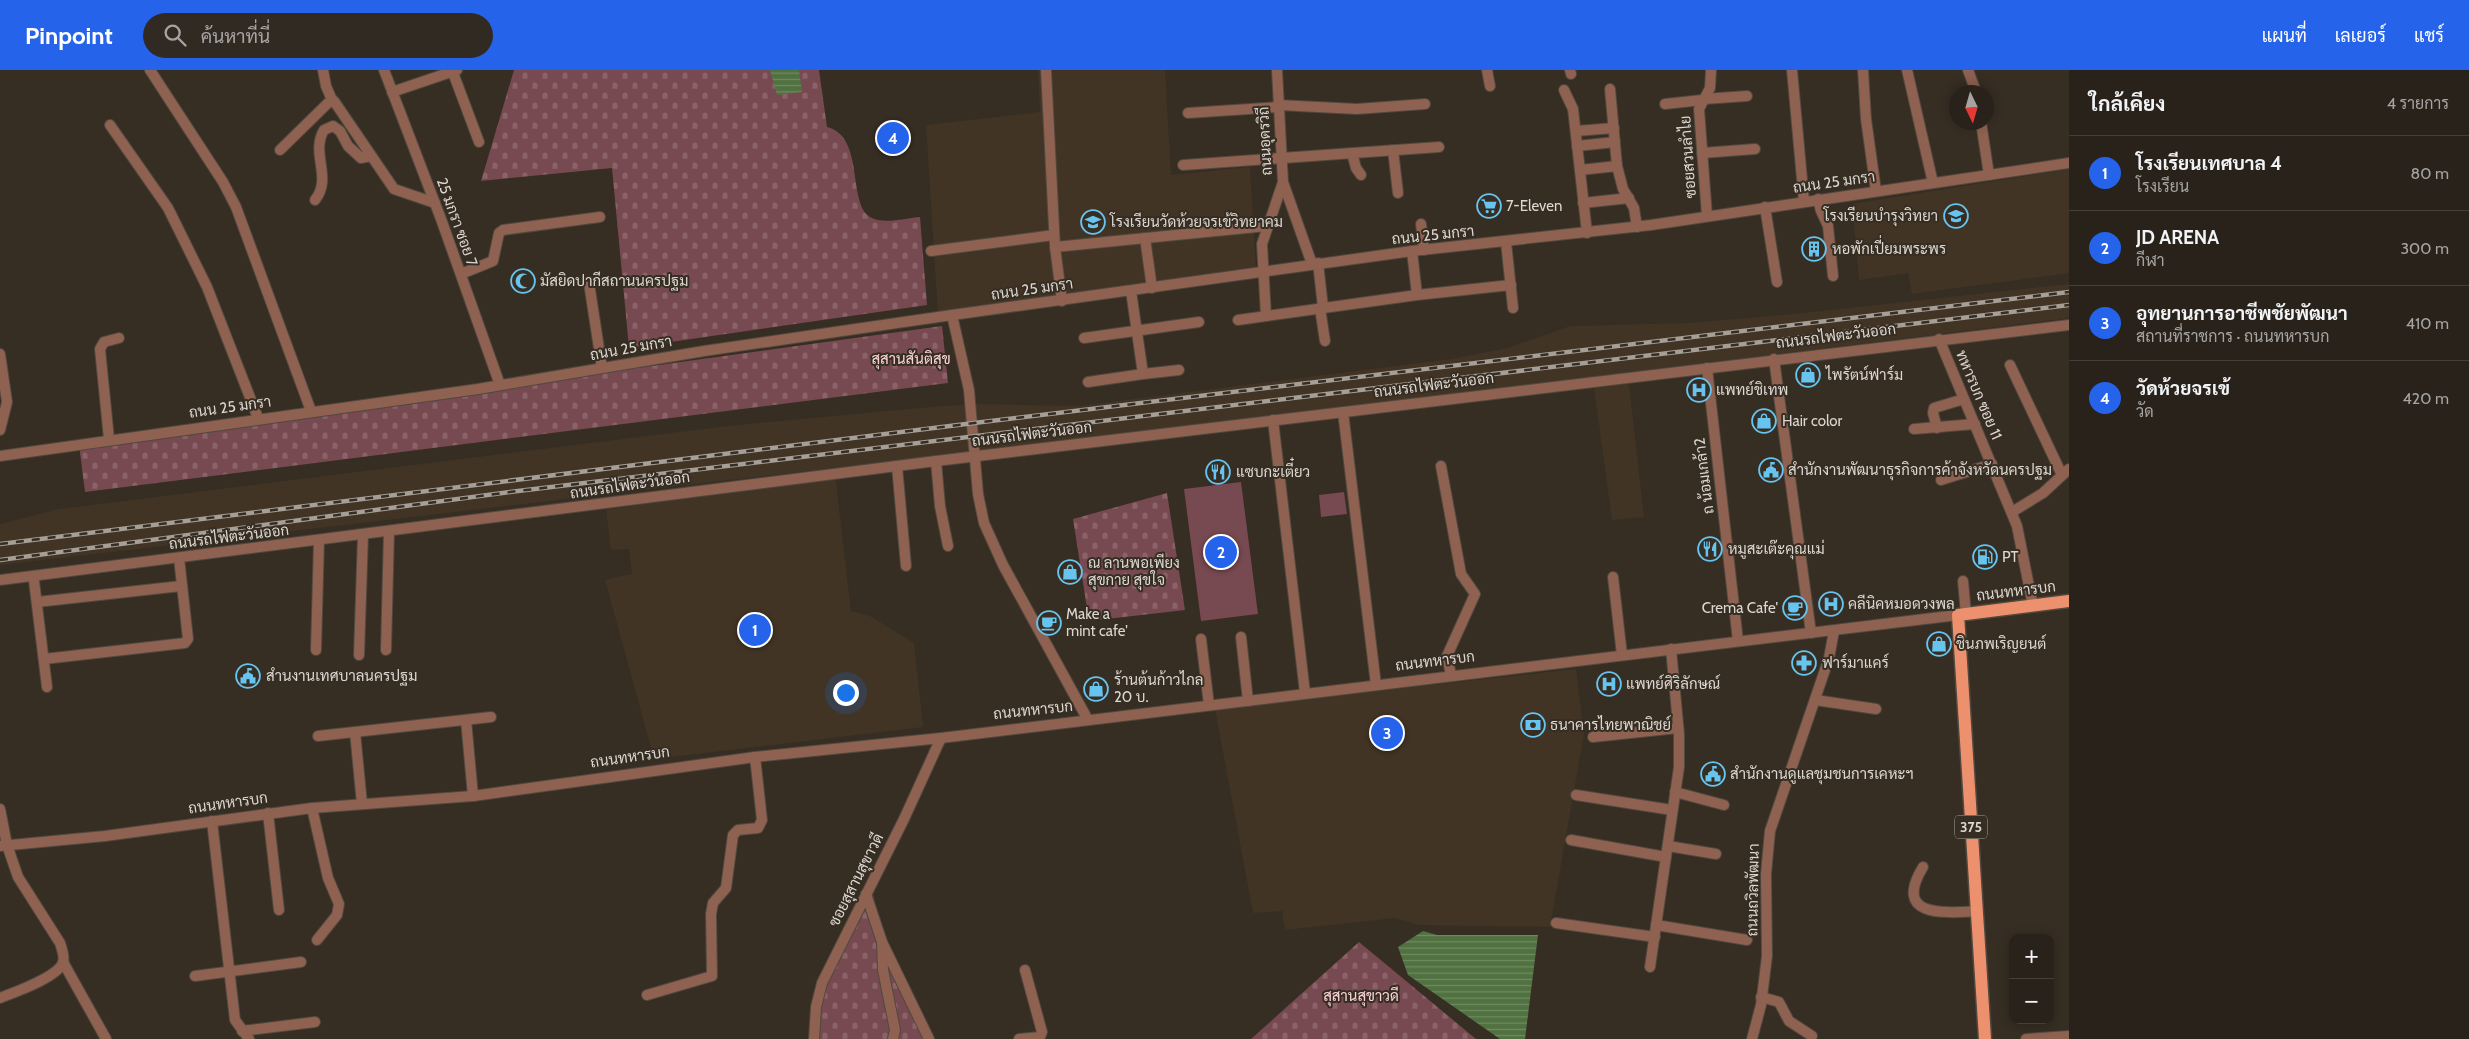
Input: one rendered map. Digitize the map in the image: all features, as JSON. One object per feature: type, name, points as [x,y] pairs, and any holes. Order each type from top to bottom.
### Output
[{"type":"main road","name":"ถนนทหารบก","points":[[1962,614],[2069,601]]},
{"type":"main road","name":"375","points":[[1962,614],[1985,1039]]},
{"type":"street","points":[[150,70],[223,182],[236,207],[311,411]]},
{"type":"street","points":[[323,70],[326,86],[332,100],[394,189],[435,203]]},
{"type":"street","name":"25 มกรา ซอย 7","points":[[384,70],[435,203],[500,385]]},
{"type":"street","points":[[1046,70],[1054,235],[1062,301]]},
{"type":"street","name":"ถนนอุดรวิถี","points":[[1278,70],[1278,106],[1283,182],[1315,264],[1325,341]]},
{"type":"street","points":[[1487,70],[1490,86]]},
{"type":"street","name":"ซอยสวนลำไย","points":[[1707,216],[1699,109],[1710,88],[1711,70]]},
{"type":"street","points":[[1792,70],[1804,201]]},
{"type":"street","points":[[1863,70],[1869,145],[1876,191]]},
{"type":"street","points":[[1907,70],[1933,182]]},
{"type":"street","points":[[1968,70],[1973,85]]},
{"type":"street","points":[[392,92],[454,71],[479,142]]},
{"type":"street","points":[[1610,89],[1617,166],[1623,189],[1634,208],[1637,227]]},
{"type":"street","points":[[1564,90],[1573,109],[1587,233]]},
{"type":"street","points":[[1665,104],[1748,96]]},
{"type":"street","points":[[280,150],[332,100]]},
{"type":"street","points":[[1188,113],[1278,106],[1357,109],[1425,104]]},
{"type":"street","points":[[110,125],[168,208],[207,287],[258,418]]},
{"type":"street","points":[[315,200],[319,194],[323,174],[318,147],[324,130],[333,126],[355,153],[365,158],[371,156]]},
{"type":"street","points":[[1576,131],[1614,128]]},
{"type":"street","points":[[1982,130],[1990,174]]},
{"type":"street","points":[[1577,146],[1615,142]]},
{"type":"street","points":[[1183,165],[1439,147]]},
{"type":"street","points":[[1702,153],[1755,149]]},
{"type":"street","points":[[1394,150],[1398,194]]},
{"type":"street","points":[[1352,154],[1356,168],[1361,175]]},
{"type":"street","name":"ถนน 25 มกรา","points":[[0,456],[109,439],[500,385],[704,351],[952,315],[1262,274],[1315,264],[1412,251],[1637,227],[2069,163]]},
{"type":"street","points":[[1580,170],[1617,166]]},
{"type":"street","points":[[1266,316],[1262,274],[1262,244],[1283,182]]},
{"type":"street","points":[[1583,203],[1629,198]]},
{"type":"street","points":[[1818,199],[1820,211],[1828,226],[1833,276]]},
{"type":"street","points":[[1765,207],[1777,282]]},
{"type":"street","points":[[461,274],[493,260],[499,233],[503,230],[600,217]]},
{"type":"street","points":[[1421,224],[1424,250]]},
{"type":"street","points":[[1055,247],[1267,226]]},
{"type":"street","points":[[931,251],[1054,235]]},
{"type":"street","points":[[1145,238],[1152,288]]},
{"type":"street","points":[[1506,242],[1513,308]]},
{"type":"street","points":[[1412,251],[1417,295]]},
{"type":"street","points":[[590,283],[602,368]]},
{"type":"street","points":[[1238,320],[1321,307],[1511,285]]},
{"type":"street","points":[[1131,291],[1142,374]]},
{"type":"street","points":[[952,315],[969,390],[978,494],[984,523],[1003,565],[1088,720]]},
{"type":"street","points":[[1084,338],[1199,322]]},
{"type":"street","name":"ถนนรถไฟตะวันออก","points":[[0,580],[389,532],[936,460],[2069,325]]},
{"type":"street","points":[[109,439],[100,349],[101,344],[104,342],[119,338]]},
{"type":"street","name":"ทหารบก ซอย 11","points":[[1939,339],[2012,512],[2021,539],[2032,606]]},
{"type":"street","points":[[0,354],[7,402],[0,430]]},
{"type":"street","points":[[1774,359],[1811,633]]},
{"type":"street","points":[[2010,365],[2065,472],[2043,493],[2012,512]]},
{"type":"street","name":"ถ น้อมเกล้า2","points":[[1707,368],[1738,641]]},
{"type":"street","points":[[1088,382],[1179,370]]},
{"type":"street","points":[[1937,428],[1933,413],[1934,408],[1964,399]]},
{"type":"street","points":[[1343,412],[1376,685]]},
{"type":"street","points":[[1273,420],[1305,693]]},
{"type":"street","points":[[1914,429],[1976,424]]},
{"type":"street","points":[[936,460],[940,506],[948,546]]},
{"type":"street","points":[[1941,480],[1992,464]]},
{"type":"street","points":[[897,466],[906,566]]},
{"type":"street","points":[[1441,466],[1461,574],[1475,594],[1447,656],[1451,676]]},
{"type":"street","points":[[386,650],[389,532]]},
{"type":"street","points":[[359,655],[363,535]]},
{"type":"street","points":[[316,650],[319,540]]},
{"type":"street","points":[[44,659],[185,643],[188,638],[179,558]]},
{"type":"street","points":[[1613,577],[1622,655]]},
{"type":"street","points":[[34,581],[48,687]]},
{"type":"street","points":[[1962,581],[1962,614]]},
{"type":"street","points":[[37,602],[182,586]]},
{"type":"street","name":"ถนนทหารบก","points":[[4,846],[105,836],[312,808],[473,796],[755,757],[941,738],[1962,614]]},
{"type":"street","name":"ถนนถวิลพัฒนา","points":[[1752,1039],[1762,997],[1768,942],[1766,874],[1770,831],[1829,658],[1834,630]]},
{"type":"street","points":[[1241,637],[1248,700]]},
{"type":"street","points":[[1201,639],[1208,705]]},
{"type":"street","points":[[1650,966],[1679,767],[1678,728],[1671,649]]},
{"type":"street","points":[[1815,700],[1876,709]]},
{"type":"street","points":[[318,736],[491,717]]},
{"type":"street","points":[[466,720],[473,796]]},
{"type":"street","points":[[1593,737],[1678,728]]},
{"type":"street","points":[[355,732],[362,804]]},
{"type":"street","name":"ซอยสุสานสุขาวดี","points":[[814,1039],[816,1007],[822,984],[941,738]]},
{"type":"street","points":[[647,995],[712,976],[713,903],[726,888],[733,836],[738,830],[758,828],[762,820],[755,757]]},
{"type":"street","points":[[1675,792],[1724,805]]},
{"type":"street","points":[[1576,795],[1672,810]]},
{"type":"street","points":[[312,808],[328,878],[339,904],[337,915],[317,940]]},
{"type":"street","points":[[0,809],[4,846],[18,878],[60,943],[63,962],[106,1039]]},
{"type":"street","points":[[268,813],[280,910]]},
{"type":"street","points":[[212,821],[234,1020],[245,1035],[315,1022]]},
{"type":"street","points":[[1571,840],[1667,852],[1716,854]]},
{"type":"street","points":[[1923,867],[1916,883],[1916,901],[1919,905],[1931,912],[1940,913],[1977,911]]},
{"type":"street","points":[[866,894],[882,942],[929,1039]]},
{"type":"street","points":[[1556,923],[1655,937]]},
{"type":"street","points":[[1656,925],[1748,940]]},
{"type":"street","points":[[882,942],[881,959],[895,1030],[894,1039]]},
{"type":"street","points":[[0,998],[54,973],[63,962]]},
{"type":"street","points":[[195,976],[230,973],[301,962]]},
{"type":"street","points":[[1019,1039],[1040,1037],[1042,1032],[1025,970]]},
{"type":"street","points":[[1762,997],[1779,1002],[1789,1021],[1812,1036]]},
{"type":"street","points":[[2026,1039],[2069,1036]]},
{"type":"shaded area","points":[[770,70],[799,70],[802,92],[777,95]]},
{"type":"shaded area","name":"โรงเรียนวัดห้วยจรเข้วิทยาคม","points":[[1038,70],[1165,70],[1171,175],[1250,167],[1256,269],[938,314],[926,125],[1040,112]]},
{"type":"shaded area","name":"โรงเรียนบำรุงวิทยา","points":[[2069,169],[2069,273],[1912,294],[1908,273],[1859,280],[1852,204]]},
{"type":"shaded area","points":[[2069,284],[2069,318],[1211,424],[0,565],[0,524],[59,509],[728,426],[941,406],[979,404],[1079,406],[1451,359],[1508,348],[1570,326],[1688,323],[1794,314]]},
{"type":"shaded area","name":"แพทย์ชิเทพ","points":[[1696,379],[1701,379],[1703,401],[1698,402]]},
{"type":"shaded area","points":[[1629,384],[1644,517],[1612,520],[1594,388]]},
{"type":"shaded area","points":[[835,474],[851,611],[870,616],[914,643],[923,727],[654,759],[605,580],[632,574],[629,549],[611,550],[606,510]]},
{"type":"shaded area","name":"คลีนิคหมอดวงพล","points":[[1833,594],[1835,613],[1829,614],[1828,595]]},
{"type":"shaded area","points":[[1576,669],[1584,734],[1550,927],[1419,925],[1395,918],[1285,930],[1282,911],[1253,913],[1215,709]]},
{"type":"shaded area","points":[[1423,931],[1437,935],[1538,935],[1525,1039],[1500,1039],[1408,975],[1398,947]]},
{"type":"green space","points":[[514,70],[819,70],[827,127],[839,133],[847,143],[863,209],[870,217],[881,221],[920,217],[927,305],[629,348],[612,168],[481,181]]},
{"type":"green space","name":"สุสานสันติสุข","points":[[942,326],[948,383],[85,492],[79,445]]},
{"type":"green space","points":[[1241,482],[1258,614],[1201,621],[1184,489]]},
{"type":"green space","points":[[1344,492],[1347,514],[1321,517],[1319,495]]},
{"type":"green space","points":[[1167,493],[1185,610],[1089,621],[1073,519]]},
{"type":"green space","points":[[873,894],[882,942],[925,1039],[815,1039],[816,1007],[836,954]]},
{"type":"green space","name":"สุสานสุขาวดี","points":[[1359,942],[1476,1039],[1251,1039]]},
{"type":"railway","points":[[0,544],[974,423],[2069,292]]},
{"type":"railway","points":[[0,560],[518,491],[2069,305]]},
{"type":"place","name":"วัดห้วยจรเข้","points":[[893,138]]},
{"type":"place","name":"7-Eleven","points":[[1489,206]]},
{"type":"place","name":"โรงเรียนบำรุงวิทยา","points":[[1956,216]]},
{"type":"place","name":"โรงเรียนวัดห้วยจรเข้วิทยาคม","points":[[1093,222]]},
{"type":"place","name":"หอพักเปี่ยมพระพร","points":[[1814,249]]},
{"type":"place","name":"มัสยิดปากีสถานนครปฐม","points":[[523,281]]},
{"type":"place","name":"ไพรัตน์ฟาร์ม","points":[[1808,375]]},
{"type":"place","name":"แพทย์ชิเทพ","points":[[1699,390]]},
{"type":"place","name":"Hair color","points":[[1764,421]]},
{"type":"place","name":"สำนักงานพัฒนาธุรกิจการค้าจังหวัดนครปฐม","points":[[1771,470]]},
{"type":"place","name":"แซบกะเตี๋ยว","points":[[1218,472]]},
{"type":"place","name":"หมูสะเต๊ะคุณแม่","points":[[1710,549]]},
{"type":"place","name":"JD ARENA","points":[[1221,552]]},
{"type":"place","name":"PT","points":[[1985,557]]},
{"type":"place","name":"ณ ลานพอเพียง สุขกาย สุขใจ","points":[[1070,572]]},
{"type":"place","name":"คลีนิคหมอดวงพล","points":[[1831,604]]},
{"type":"place","name":"Crema Cafe'","points":[[1795,608]]},
{"type":"place","name":"Make a mint cafe'","points":[[1049,623]]},
{"type":"place","name":"โรงเรียนเทศบาล 4","points":[[755,630]]},
{"type":"place","name":"ชินภพเริญยนต์","points":[[1939,644]]},
{"type":"place","name":"ฟาร์มาแคร์","points":[[1804,663]]},
{"type":"place","name":"สำนงานเทศบาลนครปฐม","points":[[248,676]]},
{"type":"place","name":"แพทย์ศิริลักษณ์","points":[[1609,684]]},
{"type":"place","name":"ร้านต้นก้าวไกล 20 บ.","points":[[1096,689]]},
{"type":"place","name":"ธนาคารไทยพาณิชย์","points":[[1533,725]]},
{"type":"place","name":"อุทยานการอาชีพชัยพัฒนา","points":[[1387,733]]},
{"type":"place","name":"สำนักงานดูแลชุมชนการเคหะฯ","points":[[1713,774]]}]
